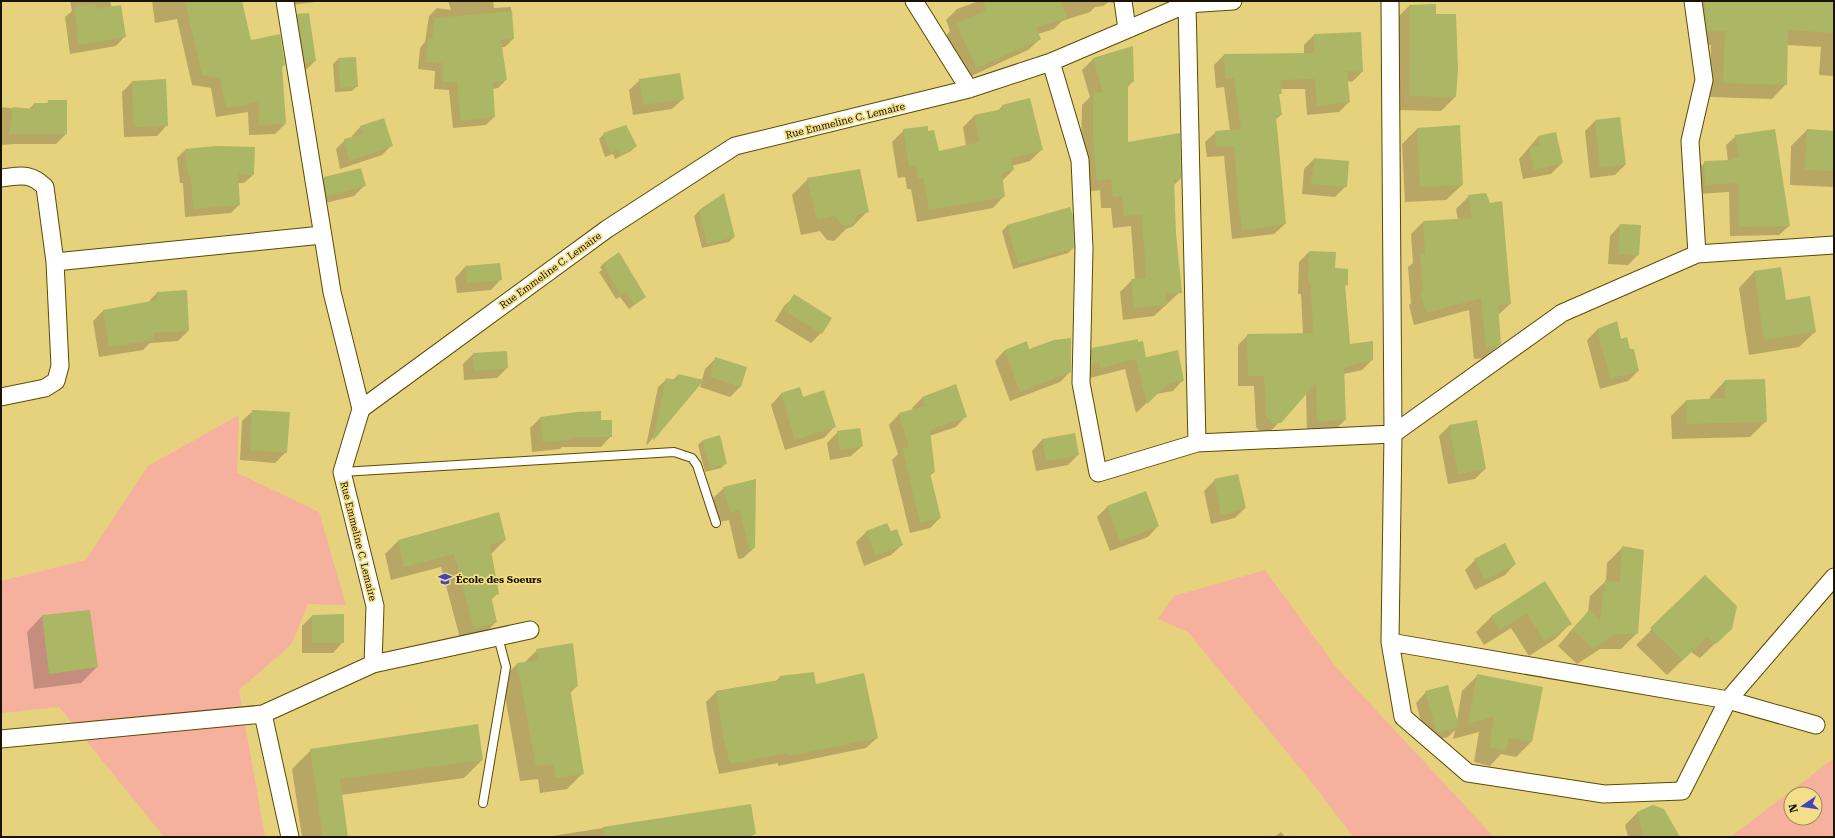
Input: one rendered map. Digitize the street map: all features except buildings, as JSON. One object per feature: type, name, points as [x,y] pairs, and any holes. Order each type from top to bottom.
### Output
[{"type":"street","points":[[285,1],[332,292],[361,409]]},
{"type":"street","points":[[914,1],[969,89]]},
{"type":"street","points":[[1123,1],[1127,29]]},
{"type":"street","name":"Rue Emmeline C. Lemaire","points":[[373,664],[375,606],[342,472],[361,409],[607,228],[735,146],[969,89],[1051,62],[1187,4],[1232,1]]},
{"type":"street","points":[[1390,1],[1393,434],[1390,642],[1403,717],[1468,773],[1604,794],[1682,791],[1728,700],[1834,578]]},
{"type":"street","points":[[1693,1],[1704,80],[1690,141],[1697,254]]},
{"type":"street","points":[[1187,4],[1197,442]]},
{"type":"street","points":[[1051,62],[1080,160],[1084,248],[1080,383],[1098,473],[1197,442],[1393,434],[1562,313],[1697,254],[1834,245]]},
{"type":"street","points":[[1,178],[24,175],[36,179],[45,187],[56,262],[60,366],[56,381],[45,388],[1,397]]},
{"type":"street","points":[[56,262],[322,235]]},
{"type":"street","points":[[1,738],[263,714],[373,664],[530,630]]},
{"type":"street","points":[[1390,642],[1728,700],[1816,725]]},
{"type":"street","points":[[263,714],[290,837]]},
{"type":"lane","points":[[342,472],[674,452],[692,458],[697,465],[716,523]]},
{"type":"lane","points":[[482,803],[506,667],[498,637]]},
{"type":"shaded area","points":[[239,415],[237,473],[319,512],[346,605],[308,604],[291,645],[239,690],[265,837],[164,837],[59,707],[1,713],[1,581],[86,560],[148,466]]},
{"type":"shaded area","points":[[1265,570],[1336,667],[1494,837],[1353,837],[1313,784],[1188,632],[1158,619],[1174,596]]},
{"type":"shaded area","points":[[1834,758],[1834,837],[1734,837],[1733,835],[1783,797],[1783,826],[1823,826],[1823,786],[1797,786]]},
{"type":"place","name":"École des Soeurs","points":[[445,579]]}]
